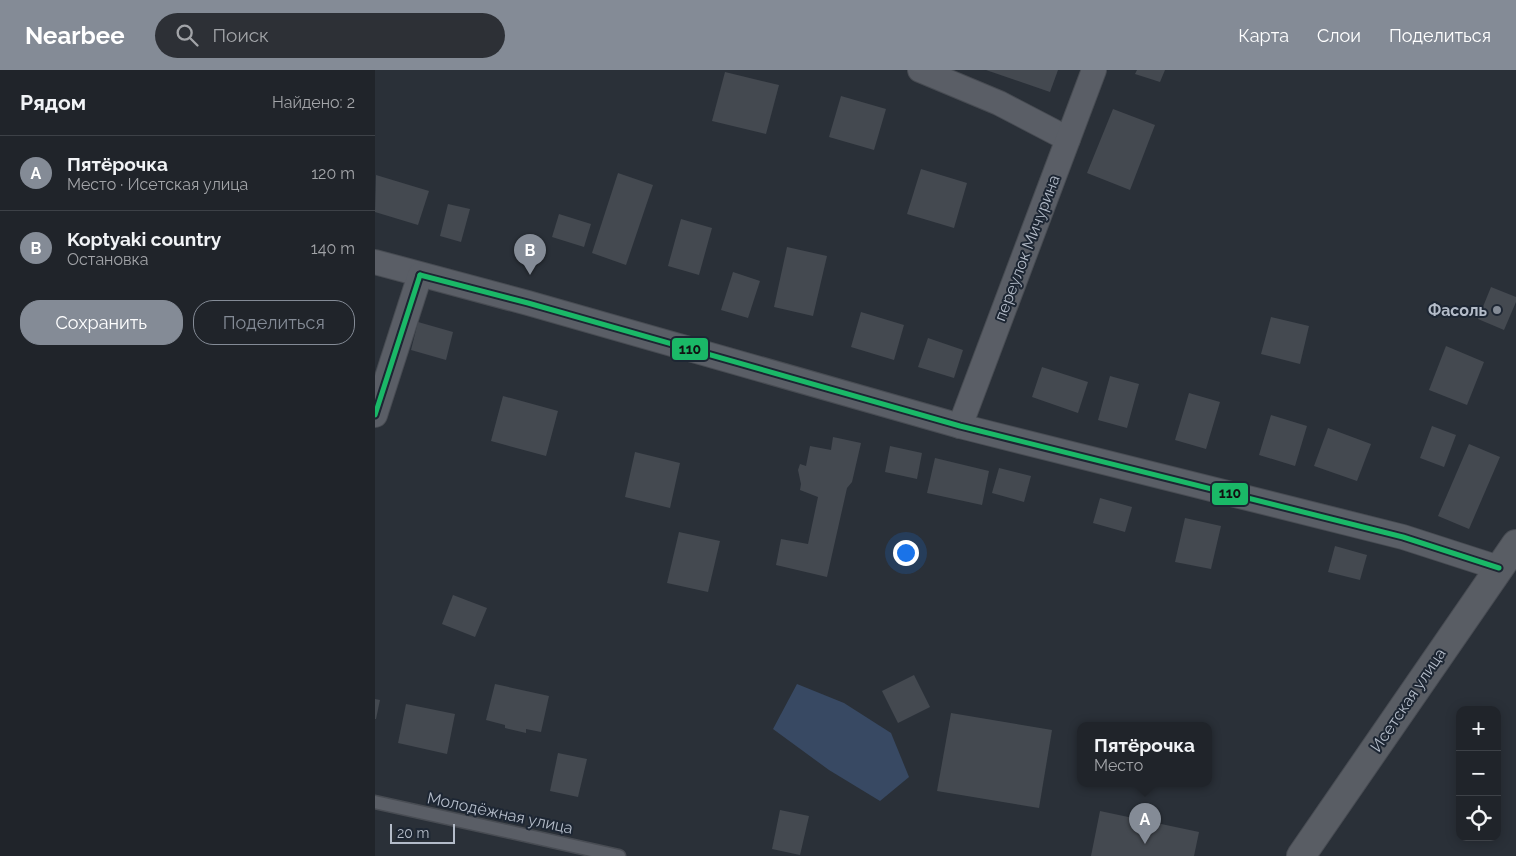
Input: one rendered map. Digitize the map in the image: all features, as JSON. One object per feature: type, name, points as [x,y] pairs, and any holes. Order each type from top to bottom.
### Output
[{"type":"main road","name":"Исетская улица","points":[[1301,856],[1516,544]]},
{"type":"street","points":[[920,70],[999,104],[1069,140]]},
{"type":"street","name":"переулок Мичурина","points":[[960,426],[1094,70]]},
{"type":"street","points":[[375,262],[528,303],[960,426],[1403,537],[1499,568]]},
{"type":"street","points":[[375,415],[420,275]]},
{"type":"lane","name":"Молодёжная улица","points":[[375,802],[619,856]]},
{"type":"water","points":[[797,684],[844,703],[891,733],[909,777],[880,801],[829,770],[773,729]]},
{"type":"building","points":[[986,70],[1058,70],[1050,92]]},
{"type":"building","points":[[1137,70],[1165,70],[1160,82],[1135,74]]},
{"type":"building","points":[[725,72],[779,85],[766,134],[712,121]]},
{"type":"building","points":[[841,96],[886,109],[874,150],[829,137]]},
{"type":"building","points":[[1113,109],[1155,125],[1130,190],[1087,173]]},
{"type":"building","points":[[921,169],[967,183],[954,228],[907,214]]},
{"type":"building","points":[[618,173],[653,185],[626,265],[592,253]]},
{"type":"building","points":[[376,175],[429,191],[418,225],[375,212]]},
{"type":"building","points":[[448,204],[470,209],[461,242],[440,236]]},
{"type":"building","points":[[559,214],[591,224],[584,247],[552,237]]},
{"type":"building","points":[[681,219],[712,228],[699,275],[668,266]]},
{"type":"building","points":[[787,247],[827,256],[813,316],[774,307]]},
{"type":"building","points":[[733,272],[760,281],[748,318],[721,310]]},
{"type":"building","name":"Фасоль","points":[[1491,287],[1516,297],[1516,302],[1504,330],[1478,319]]},
{"type":"building","points":[[861,312],[904,325],[894,360],[851,347]]},
{"type":"building","points":[[1271,317],[1309,326],[1300,364],[1261,354]]},
{"type":"building","points":[[418,322],[453,332],[446,360],[411,350]]},
{"type":"building","points":[[928,338],[963,350],[954,378],[918,367]]},
{"type":"building","points":[[1446,346],[1484,362],[1467,405],[1429,390]]},
{"type":"building","points":[[1042,367],[1088,382],[1078,413],[1032,397]]},
{"type":"building","points":[[1110,376],[1139,384],[1127,428],[1098,420]]},
{"type":"building","points":[[1189,393],[1220,402],[1206,449],[1175,440]]},
{"type":"building","points":[[503,396],[558,411],[546,456],[491,441]]},
{"type":"building","points":[[1271,415],[1307,426],[1295,466],[1259,455]]},
{"type":"building","points":[[1432,426],[1456,435],[1444,467],[1420,458]]},
{"type":"building","points":[[1328,428],[1371,444],[1357,481],[1314,466]]},
{"type":"building","points":[[833,437],[861,443],[852,482],[847,488],[827,577],[776,565],[781,539],[808,544],[818,497],[800,490],[801,484],[798,470],[800,464],[806,466],[810,446],[831,450]]},
{"type":"building","points":[[1469,444],[1500,457],[1469,529],[1438,516]]},
{"type":"building","points":[[890,446],[922,453],[917,479],[885,472]]},
{"type":"building","points":[[635,452],[680,463],[670,508],[625,497]]},
{"type":"building","points":[[935,458],[989,471],[982,505],[927,493]]},
{"type":"building","points":[[999,468],[1031,476],[1024,502],[992,493]]},
{"type":"building","points":[[1100,498],[1132,507],[1125,532],[1093,523]]},
{"type":"building","points":[[1185,518],[1221,526],[1211,569],[1175,562]]},
{"type":"building","points":[[679,532],[720,541],[708,592],[667,583]]},
{"type":"building","points":[[1335,546],[1367,555],[1360,580],[1328,572]]},
{"type":"building","points":[[453,595],[487,608],[475,637],[442,624]]},
{"type":"building","points":[[914,675],[930,707],[898,723],[882,691]]},
{"type":"building","points":[[495,684],[549,696],[541,732],[526,729],[526,733],[505,728],[505,725],[486,720]]},
{"type":"building","points":[[375,699],[380,700],[376,719],[375,719]]},
{"type":"building","points":[[406,704],[455,714],[447,754],[398,743]]},
{"type":"building","points":[[951,713],[1052,730],[1039,808],[937,791]]},
{"type":"building","points":[[558,753],[587,759],[578,797],[550,791]]},
{"type":"building","points":[[780,810],[809,816],[800,855],[772,849]]},
{"type":"building","points":[[1100,811],[1199,832],[1194,856],[1091,856]]},
{"type":"transit line","name":"110","points":[[420,275],[528,303],[960,426],[1403,537],[1499,568]]},
{"type":"transit line","name":"110","points":[[375,415],[420,275]]},
{"type":"place","name":"Koptyaki country","points":[[530,275]]},
{"type":"place","name":"Фасоль","points":[[1497,310]]},
{"type":"place","name":"Пятёрочка","points":[[1145,844]]}]
